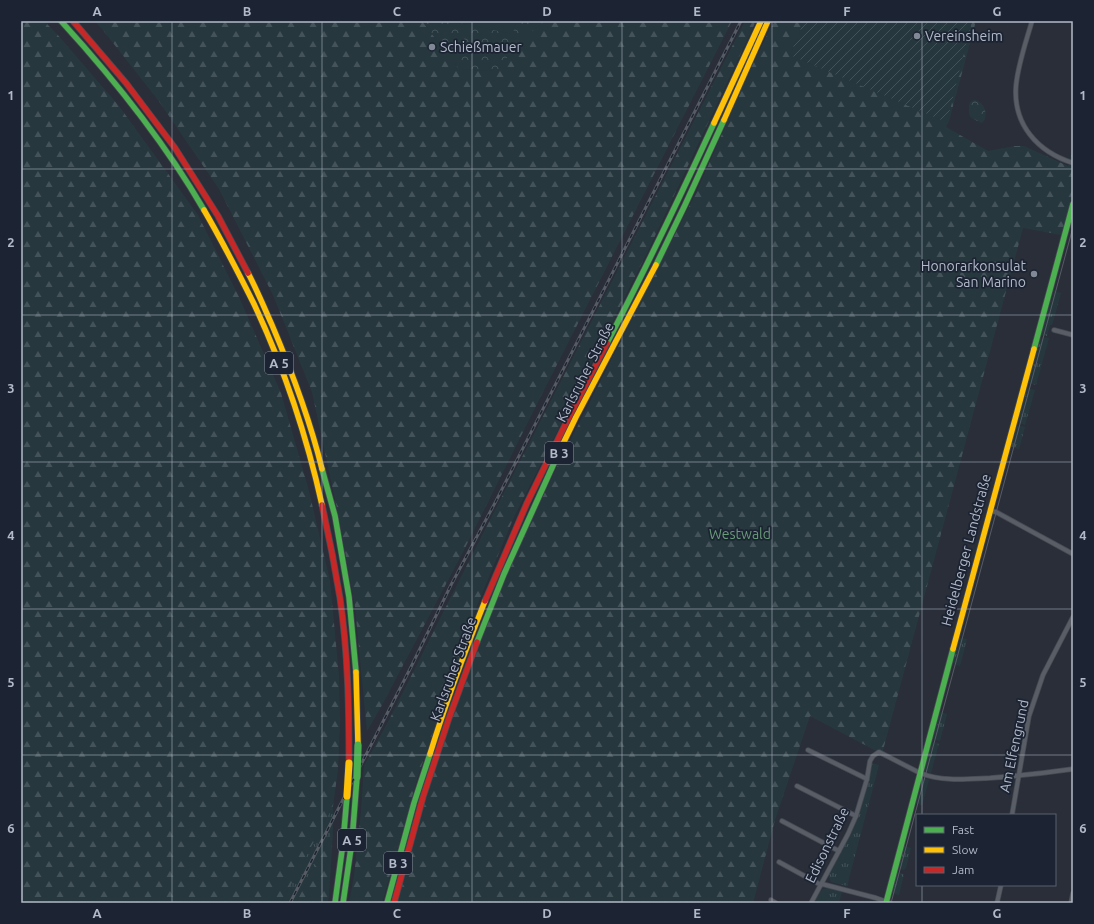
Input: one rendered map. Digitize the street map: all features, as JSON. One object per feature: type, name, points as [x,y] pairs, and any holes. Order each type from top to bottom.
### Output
[{"type":"main road","name":"A 5","points":[[61,21],[130,101],[163,145],[196,195],[240,274],[259,314],[282,369],[302,428],[323,505],[335,564],[347,670],[349,707],[349,763],[343,843],[335,903]]},
{"type":"main road","name":"A 5","points":[[73,21],[129,86],[160,126],[193,174],[220,219],[269,314],[301,397],[318,450],[338,534],[354,643],[358,745],[357,778],[352,841],[343,903]]},
{"type":"main road","name":"Karlsruher Straße","points":[[387,903],[414,803],[442,716],[496,572],[527,503],[565,425],[634,291],[679,198],[761,21]]},
{"type":"main road","name":"Karlsruher Straße","points":[[394,903],[423,797],[447,725],[480,633],[504,574],[545,481],[573,423],[663,251],[768,21]]},
{"type":"main road","name":"Heidelberger Landstraße","points":[[888,903],[920,773],[1073,204]]},
{"type":"street","points":[[1032,21],[1016,84],[1016,98],[1019,112],[1033,140],[1051,154],[1073,163]]},
{"type":"street","points":[[1054,330],[1073,335]]},
{"type":"street","points":[[990,511],[996,512],[1073,554]]},
{"type":"street","name":"Am Elfengrund","points":[[1012,814],[1029,716],[1043,675],[1073,617]]},
{"type":"street","points":[[808,750],[867,780]]},
{"type":"street","name":"Edisonstraße","points":[[811,903],[856,816],[867,780],[870,761],[873,756],[879,752],[920,773]]},
{"type":"street","points":[[920,773],[951,780],[1018,776],[1073,769]]},
{"type":"street","points":[[797,786],[856,816]]},
{"type":"street","points":[[782,821],[839,851]]},
{"type":"street","points":[[779,862],[822,884],[876,898],[888,903]]},
{"type":"street","points":[[997,903],[1001,886]]},
{"type":"street","points":[[1071,903],[1073,893]]},
{"type":"street","points":[[771,900],[776,903]]},
{"type":"green space","points":[[21,21],[44,21],[57,34],[119,106],[198,215],[239,297],[281,393],[309,491],[330,581],[339,676],[340,723],[338,770],[333,806],[281,903],[21,903]]},
{"type":"green space","points":[[94,21],[422,21],[459,69],[498,71],[516,44],[545,21],[732,21],[463,552],[367,731],[355,607],[339,518],[312,392],[273,295],[219,189],[158,100]]},
{"type":"green space","points":[[422,21],[545,21],[516,44],[498,71],[459,69]]},
{"type":"green space","points":[[449,21],[516,21],[513,34]]},
{"type":"green space","points":[[745,21],[756,21],[646,255],[514,517],[476,608],[418,776],[382,903],[349,903],[354,876],[364,766],[390,718]]},
{"type":"green space","name":"Westwald","points":[[774,21],[804,21],[790,55],[946,122],[972,21],[976,21],[949,121],[946,127],[988,151],[1015,146],[1024,146],[1068,166],[1073,150],[1073,190],[1062,235],[1023,228],[882,754],[810,716],[775,820],[753,903],[397,903],[436,762],[480,640],[510,566],[555,471],[697,191],[750,70]]},
{"type":"green space","points":[[804,21],[972,21],[946,122],[790,55]]},
{"type":"green space","points":[[974,100],[981,103],[985,109],[986,117],[982,123],[971,118],[969,114],[970,104]]},
{"type":"green space","points":[[1054,291],[1061,293],[1053,322],[1052,325],[1050,325],[1047,336],[1041,335]]},
{"type":"green space","points":[[1042,337],[1049,338],[1036,385],[1028,383],[1040,339],[1042,339]]},
{"type":"green space","points":[[1027,388],[1035,390],[1025,425],[1018,422]]},
{"type":"green space","points":[[1017,425],[1025,427],[1019,449],[1011,447]]},
{"type":"green space","points":[[959,638],[967,639],[960,666],[953,663]]},
{"type":"green space","points":[[940,712],[947,714],[940,741],[933,739]]},
{"type":"green space","points":[[933,742],[939,743],[931,773],[924,770]]},
{"type":"green space","points":[[872,763],[879,765],[847,886],[831,882],[828,875],[848,837],[868,784]]},
{"type":"green space","points":[[923,778],[929,780],[922,805],[916,803]]},
{"type":"green space","points":[[333,806],[333,831],[296,903],[281,903]]},
{"type":"green space","points":[[333,831],[328,903],[296,903]]},
{"type":"green space","points":[[904,846],[911,848],[906,868],[904,870],[898,868]]},
{"type":"green space","points":[[897,872],[904,874],[899,895],[892,893]]},
{"type":"green space","points":[[828,888],[842,892],[839,903],[813,903],[819,891]]},
{"type":"tram line","points":[[891,903],[1073,227]]},
{"type":"railway","points":[[290,903],[411,667],[451,585],[496,501],[741,21]]},
{"type":"traffic: fast","points":[[61,21],[100,65],[137,111],[189,184],[204,210]]},
{"type":"traffic: fast","points":[[656,265],[724,120]]},
{"type":"traffic: fast","points":[[607,343],[662,233],[714,123]]},
{"type":"traffic: fast","points":[[1034,349],[1073,204]]},
{"type":"traffic: fast","points":[[477,642],[504,574],[560,450]]},
{"type":"traffic: fast","points":[[322,469],[335,516],[349,597],[356,672]]},
{"type":"traffic: fast","points":[[886,903],[953,649]]},
{"type":"traffic: fast","points":[[357,777],[358,745]]},
{"type":"traffic: fast","points":[[387,903],[414,803],[430,754]]},
{"type":"traffic: fast","points":[[343,903],[352,841],[357,777]]},
{"type":"traffic: fast","points":[[335,903],[343,843],[347,796]]},
{"type":"traffic: slow","points":[[714,123],[761,21]]},
{"type":"traffic: slow","points":[[724,120],[768,21]]},
{"type":"traffic: slow","points":[[204,210],[230,257],[265,328],[294,403],[322,505]]},
{"type":"traffic: slow","points":[[560,450],[656,265]]},
{"type":"traffic: slow","points":[[248,273],[272,325],[293,378],[312,432],[322,469]]},
{"type":"traffic: slow","points":[[953,649],[1034,349]]},
{"type":"traffic: slow","points":[[430,754],[456,677],[485,601]]},
{"type":"traffic: slow","points":[[356,672],[358,745]]},
{"type":"traffic: slow","points":[[347,796],[349,763]]},
{"type":"traffic: jam","points":[[73,21],[126,83],[175,148],[218,216],[248,273]]},
{"type":"traffic: jam","points":[[485,601],[527,503],[607,343]]},
{"type":"traffic: jam","points":[[322,505],[334,563],[343,619],[348,680],[349,763]]},
{"type":"traffic: jam","points":[[394,903],[423,797],[449,718],[477,642]]},
{"type":"place","name":"Vereinsheim","points":[[917,36]]},
{"type":"place","name":"Schießmauer","points":[[432,47]]},
{"type":"place","name":"Honorarkonsulat San Marino","points":[[1034,274]]}]
